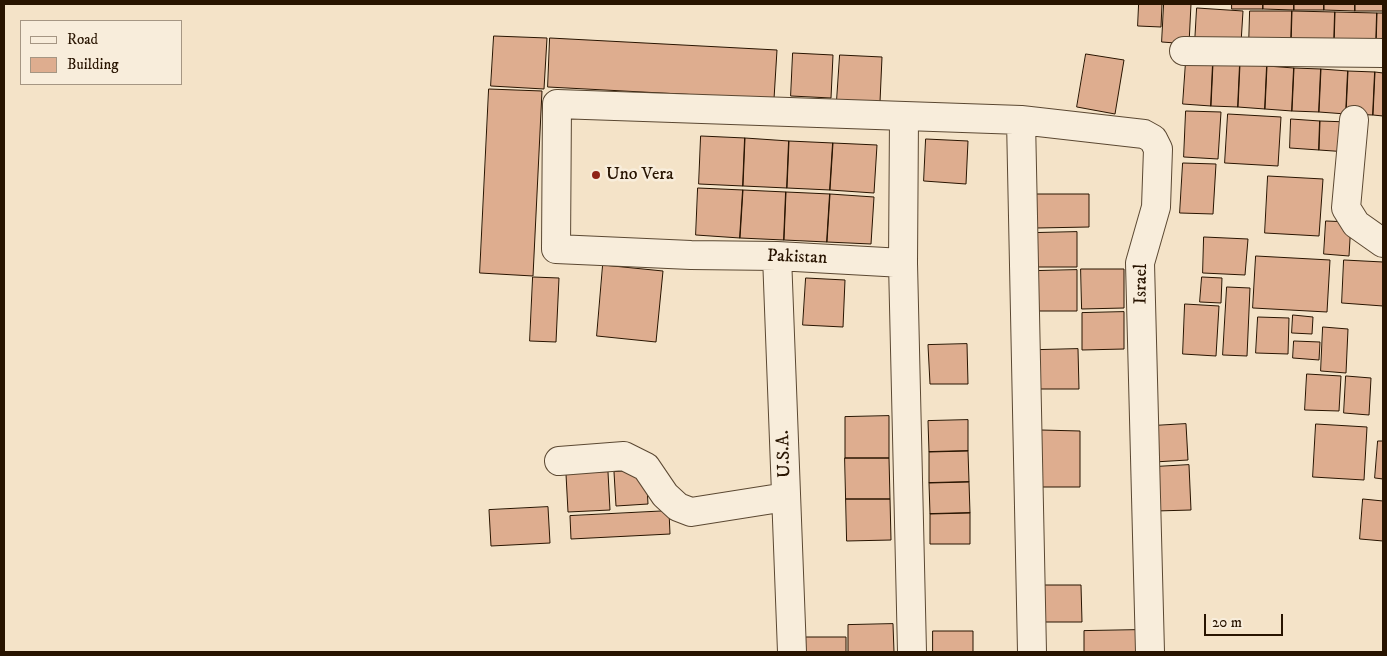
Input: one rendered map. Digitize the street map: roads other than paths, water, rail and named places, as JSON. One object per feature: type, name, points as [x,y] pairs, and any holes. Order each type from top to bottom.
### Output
[{"type":"street","points":[[1184,51],[1383,53]]},
{"type":"street","name":"Pakistan","points":[[903,263],[777,256],[691,255],[556,249],[557,104],[904,116]]},
{"type":"street","points":[[904,116],[903,263],[912,652]]},
{"type":"street","name":"Israel","points":[[904,116],[1021,120],[1144,134],[1153,139],[1158,149],[1156,207],[1140,263],[1150,652]]},
{"type":"street","points":[[1021,120],[1032,652]]},
{"type":"street","points":[[1354,120],[1346,208],[1356,224],[1383,243]]},
{"type":"street","name":"U.S.A.","points":[[777,256],[792,652]]},
{"type":"street","points":[[560,462],[624,456],[646,467],[665,495],[678,508],[691,512],[786,497]]},
{"type":"place","name":"Uno Vera","points":[[596,175]]}]
